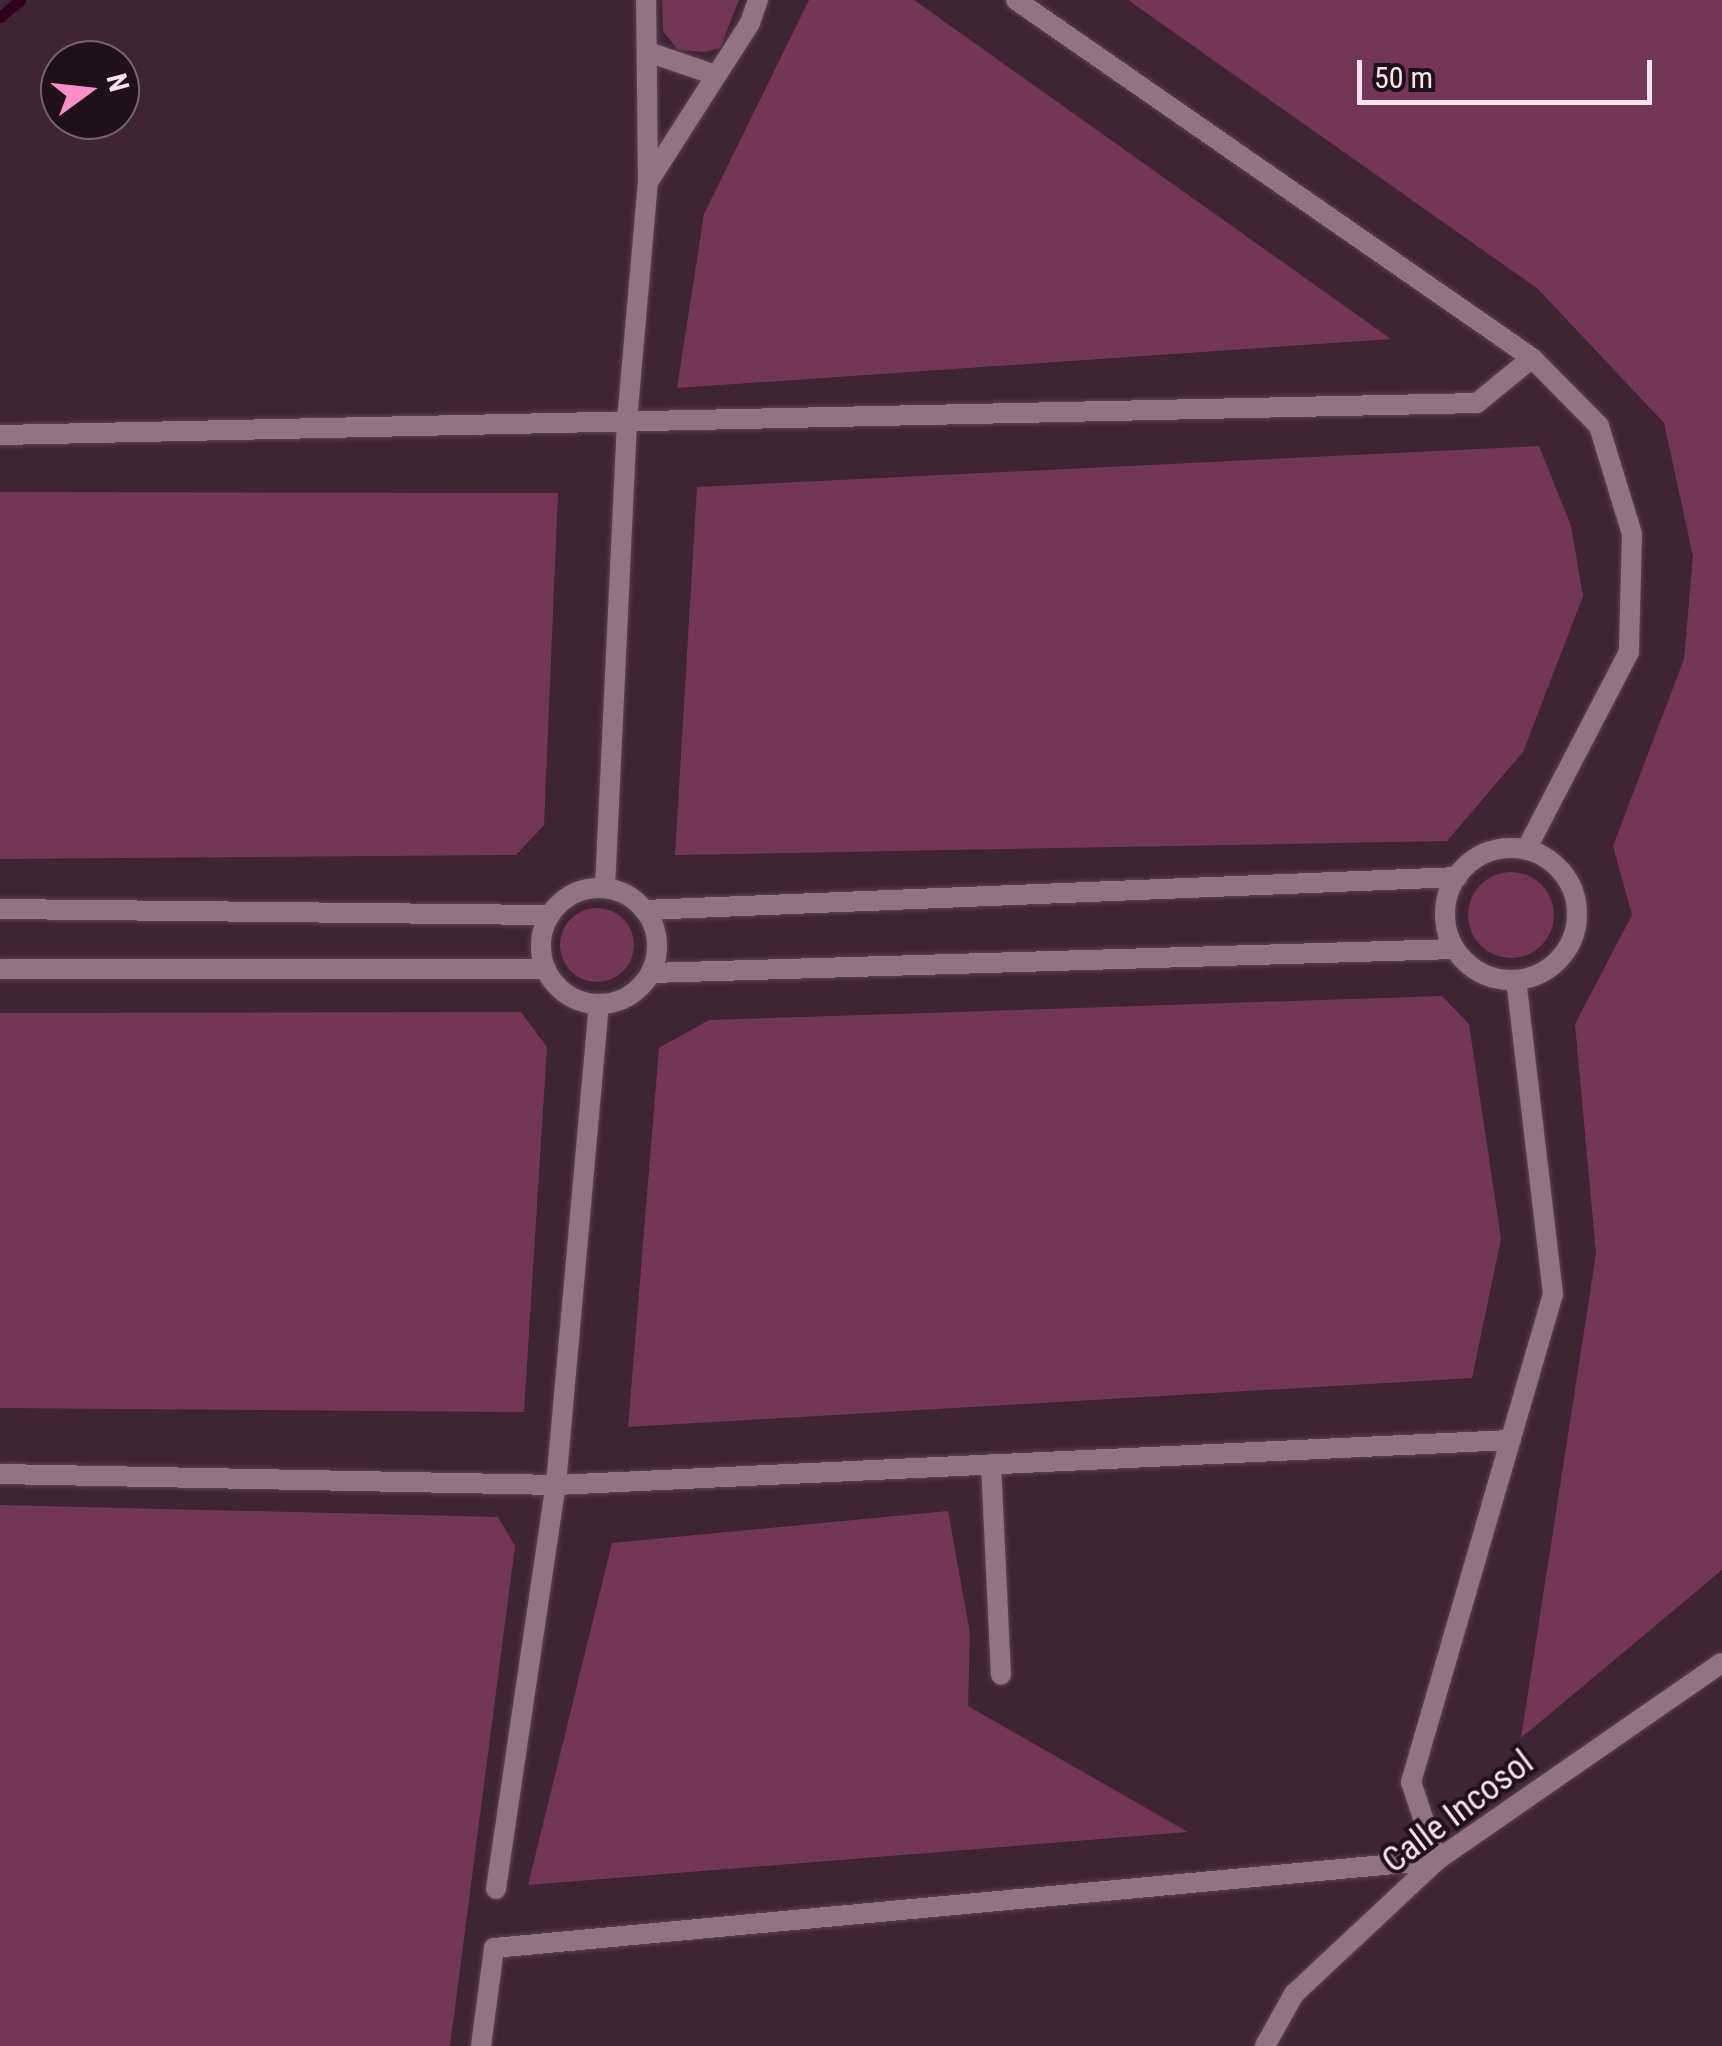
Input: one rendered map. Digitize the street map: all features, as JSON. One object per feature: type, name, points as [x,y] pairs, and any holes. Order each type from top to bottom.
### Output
[{"type":"street","points":[[605,888],[628,422],[648,182],[646,0]]},
{"type":"street","points":[[648,182],[758,0]]},
{"type":"street","points":[[1016,0],[1532,358],[1599,426],[1632,534],[1630,652],[1526,850]]},
{"type":"street","points":[[648,52],[716,75]]},
{"type":"street","points":[[0,435],[1477,403],[1532,358]]},
{"type":"street","points":[[1526,850],[1561,871],[1577,919],[1568,949],[1554,965],[1516,980],[1482,974],[1456,949],[1446,913],[1457,877],[1487,853],[1526,850]]},
{"type":"street","points":[[644,910],[657,940],[651,972],[629,996],[599,1004],[567,994],[546,968],[542,950],[550,914],[574,893],[605,888],[644,910],[1457,877]]},
{"type":"street","points":[[0,909],[550,914]]},
{"type":"street","points":[[651,972],[1456,949]]},
{"type":"street","points":[[0,970],[546,968]]},
{"type":"street","points":[[481,2046],[494,1948],[1438,1860],[1411,1782],[1553,1294],[1516,980]]},
{"type":"street","points":[[496,1888],[556,1484],[599,1004]]},
{"type":"street","points":[[0,1474],[556,1484],[1511,1440]]},
{"type":"street","points":[[991,1464],[1001,1675]]},
{"type":"street","name":"Calle Incosol","points":[[1265,2046],[1294,1994],[1438,1860],[1722,1663]]},
{"type":"shaded area","points":[[662,0],[739,0],[720,48],[705,52],[678,50],[663,31]]},
{"type":"shaded area","points":[[809,0],[914,0],[1391,339],[677,388],[704,214]]},
{"type":"shaded area","points":[[1128,0],[1722,0],[1722,1570],[1521,1738],[1596,1254],[1575,1024],[1632,915],[1613,846],[1684,659],[1693,556],[1664,423],[1538,289]]},
{"type":"shaded area","points":[[1539,446],[1571,526],[1583,596],[1523,752],[1447,841],[675,855],[697,487]]},
{"type":"shaded area","points":[[0,492],[558,493],[544,825],[516,855],[0,859]]},
{"type":"shaded area","points":[[1511,872],[1541,885],[1554,915],[1541,945],[1511,958],[1481,945],[1468,915],[1481,885]]},
{"type":"shaded area","points":[[597,908],[623,919],[634,945],[623,971],[597,982],[571,971],[560,945],[571,919]]},
{"type":"shaded area","points":[[1442,996],[1469,1024],[1501,1239],[1472,1378],[628,1427],[659,1048],[709,1020]]},
{"type":"shaded area","points":[[521,1012],[547,1047],[524,1412],[0,1408],[0,1013]]},
{"type":"shaded area","points":[[0,1505],[498,1517],[515,1546],[450,2046],[0,2046]]},
{"type":"shaded area","points":[[948,1511],[970,1633],[968,1706],[1188,1832],[528,1885],[612,1543]]},
{"type":"waterway","points":[[0,17],[20,0]]}]
